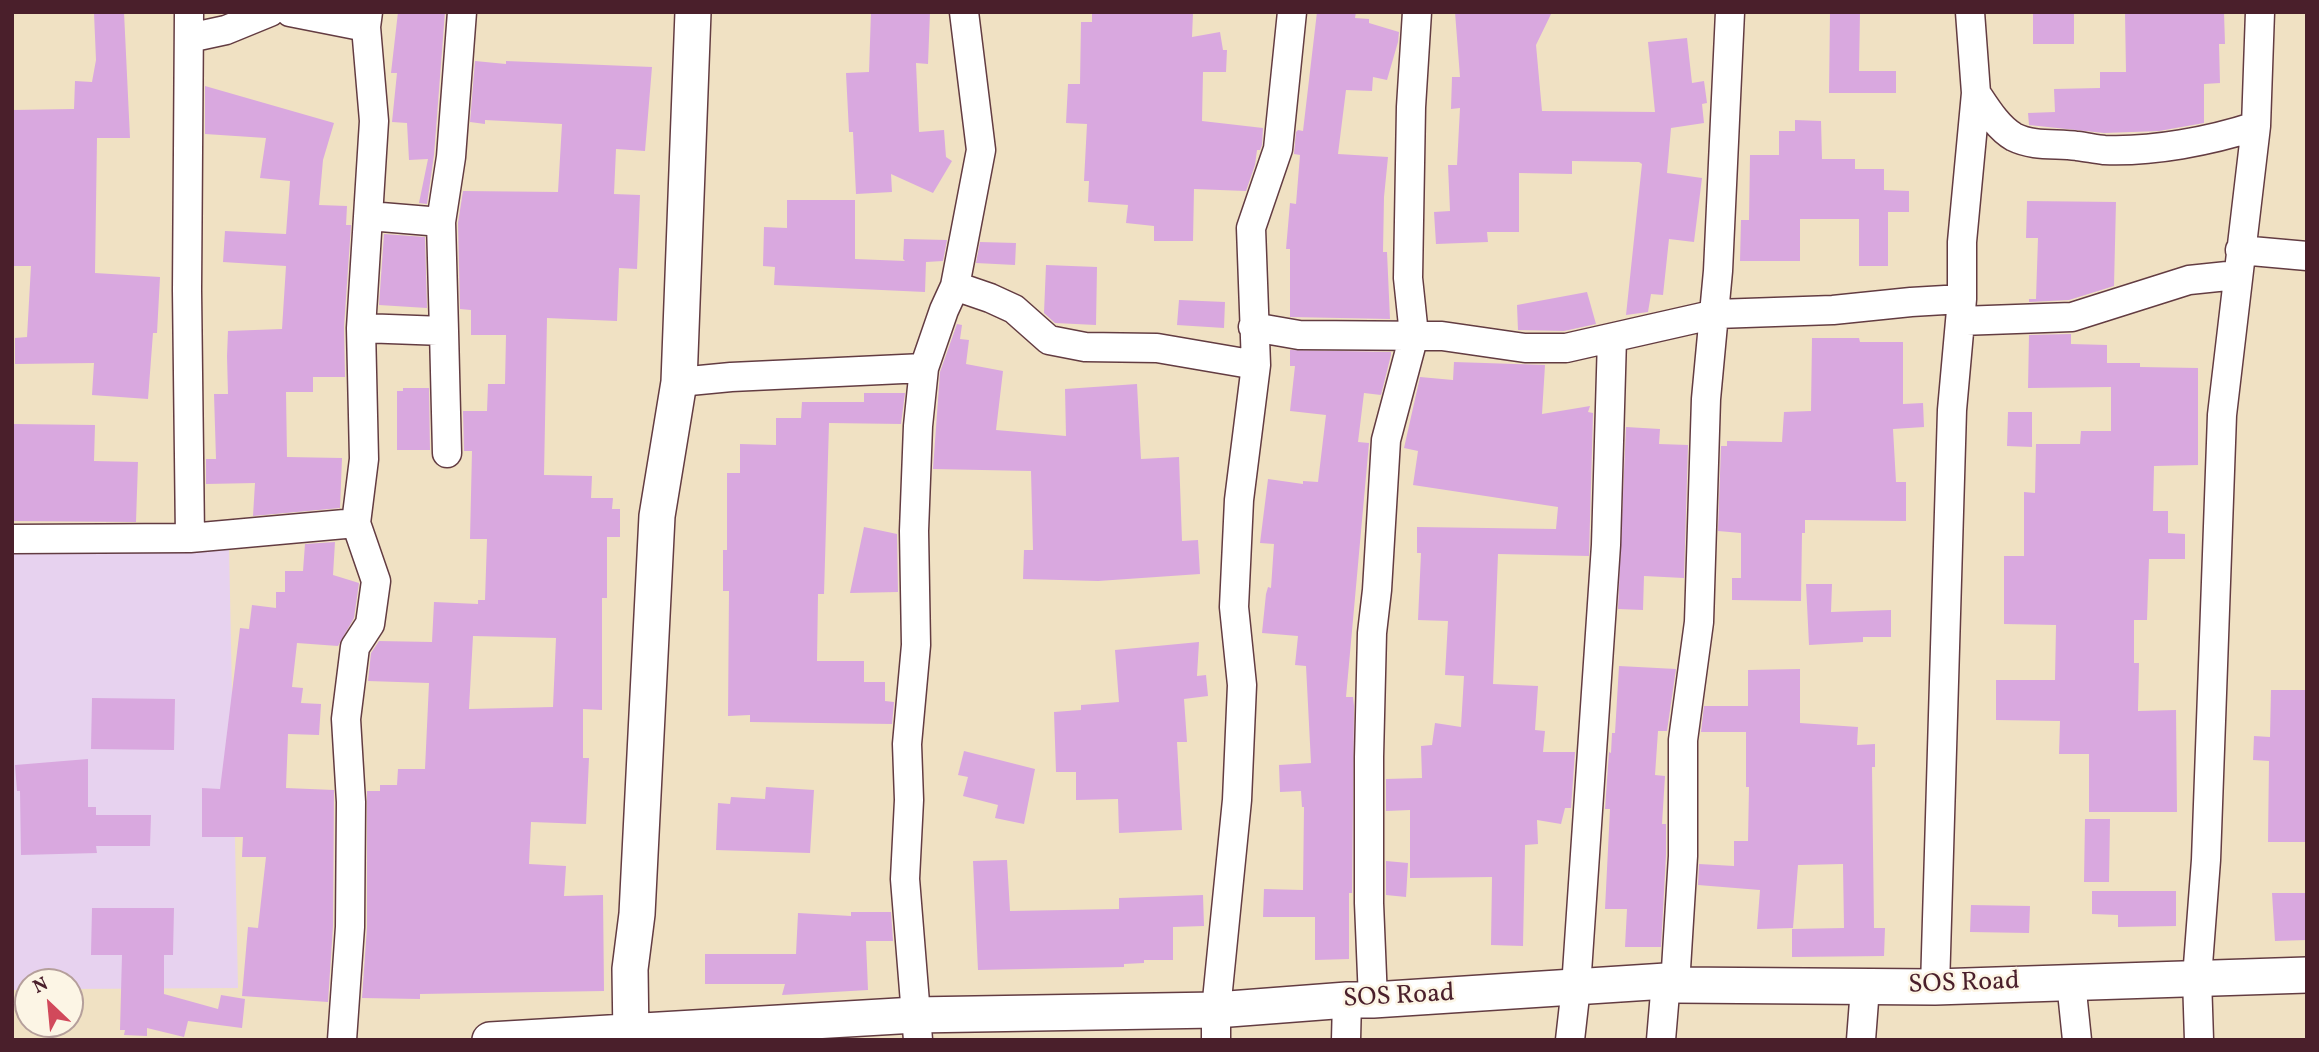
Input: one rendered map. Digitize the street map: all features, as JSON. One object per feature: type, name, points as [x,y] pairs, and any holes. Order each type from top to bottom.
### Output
[{"type":"street","points":[[190,538],[187,290],[189,25],[226,30],[270,12]]},
{"type":"street","points":[[290,12],[367,19],[374,121],[360,328],[364,459],[362,495],[356,523],[376,581],[370,624],[355,647],[346,719],[351,802],[350,913],[342,1040]]},
{"type":"street","points":[[447,453],[440,222],[451,157],[462,12]]},
{"type":"street","points":[[630,1035],[630,969],[637,914],[657,516],[679,382],[692,12]]},
{"type":"street","points":[[916,1028],[905,879],[909,800],[907,744],[916,645],[914,531],[918,426],[923,368],[955,286],[981,150],[964,12]]},
{"type":"street","points":[[1216,1025],[1237,800],[1242,685],[1234,607],[1239,500],[1256,365],[1251,228],[1278,149],[1292,12]]},
{"type":"street","points":[[1346,1040],[1360,1000],[1370,903],[1368,757],[1372,633],[1386,440],[1414,335],[1408,278],[1411,107],[1417,12]]},
{"type":"street","points":[[1661,1040],[1671,983],[1683,856],[1683,740],[1699,622],[1706,399],[1716,314],[1730,12]]},
{"type":"street","points":[[1935,987],[1952,410],[1961,310],[1962,242],[1976,93],[1970,12]]},
{"type":"street","points":[[2199,1040],[2197,978],[2206,860],[2222,415],[2256,126],[2260,12]]},
{"type":"street","points":[[1976,93],[1993,117],[2014,137],[2044,145],[2075,145],[2104,150],[2152,147],[2237,132],[2256,126]]},
{"type":"street","points":[[369,216],[440,222]]},
{"type":"street","points":[[1253,327],[1299,335],[1443,336],[1525,348],[1566,348],[1716,314],[1833,310],[1911,302],[1961,310],[2072,317],[2239,262],[2307,256]]},
{"type":"street","points":[[955,286],[1014,309],[1049,340],[1085,347],[1157,348],[1256,365]]},
{"type":"street","points":[[360,328],[444,331]]},
{"type":"street","points":[[1570,1040],[1576,987],[1605,558],[1612,338]]},
{"type":"street","points":[[679,382],[923,368]]},
{"type":"street","points":[[12,539],[190,538],[356,523]]},
{"type":"street","name":"SOS Road","points":[[490,1040],[916,1028],[1216,1025],[1360,1000],[1671,983],[1865,988],[2307,975]]},
{"type":"street","points":[[2071,982],[2077,1040]]},
{"type":"street","points":[[1861,1040],[1865,988]]},
{"type":"shaded area","points":[[229,546],[238,988],[84,989],[84,968],[14,968],[12,990],[12,553]]},
{"type":"building","points":[[124,12],[130,138],[97,138],[95,273],[160,277],[157,333],[153,333],[148,399],[92,395],[94,363],[15,364],[15,338],[27,337],[31,266],[12,266],[12,110],[74,109],[75,81],[92,82],[96,60],[94,13]]},
{"type":"building","points":[[398,12],[445,12],[434,155],[427,204],[419,203],[428,159],[409,160],[407,123],[392,122],[397,73],[391,73]]},
{"type":"building","points":[[871,12],[930,12],[928,64],[916,63],[919,132],[944,130],[946,157],[952,161],[933,193],[891,174],[892,192],[856,194],[853,132],[849,132],[846,73],[869,72]]},
{"type":"building","points":[[1092,12],[1193,13],[1192,37],[1220,32],[1223,50],[1227,50],[1226,72],[1203,72],[1202,121],[1263,128],[1262,145],[1260,150],[1257,150],[1246,191],[1194,189],[1193,241],[1154,241],[1154,226],[1126,223],[1128,205],[1088,202],[1089,181],[1084,181],[1087,124],[1066,123],[1068,84],[1080,84],[1081,22],[1092,22]]},
{"type":"building","points":[[1317,12],[1356,12],[1355,18],[1369,19],[1369,23],[1399,32],[1387,80],[1373,77],[1372,91],[1346,90],[1338,154],[1388,157],[1383,252],[1387,252],[1390,319],[1290,317],[1290,249],[1286,249],[1290,203],[1296,204],[1300,155],[1294,154],[1296,132],[1303,131]]},
{"type":"building","points":[[1455,12],[1552,12],[1536,45],[1542,111],[1655,112],[1648,42],[1687,38],[1692,83],[1704,81],[1707,103],[1702,104],[1704,123],[1671,128],[1667,173],[1702,178],[1694,242],[1669,239],[1663,295],[1651,294],[1648,312],[1626,315],[1642,164],[1639,162],[1572,161],[1572,174],[1519,173],[1519,232],[1487,232],[1488,242],[1436,244],[1434,212],[1450,211],[1448,165],[1457,165],[1460,108],[1451,109],[1452,77],[1460,77]]},
{"type":"building","points":[[1830,12],[1860,12],[1859,71],[1896,71],[1896,93],[1829,93]]},
{"type":"building","points":[[2033,12],[2074,12],[2074,44],[2033,44]]},
{"type":"building","points":[[2125,12],[2224,12],[2225,44],[2219,44],[2220,83],[2204,84],[2204,123],[2159,131],[2104,133],[2029,125],[2028,113],[2055,112],[2054,89],[2100,88],[2100,72],[2126,72]]},
{"type":"building","points":[[475,61],[652,67],[645,151],[616,149],[614,194],[640,195],[637,269],[619,268],[617,321],[547,318],[544,475],[592,476],[591,498],[613,498],[612,509],[620,509],[620,537],[607,537],[607,598],[602,598],[602,710],[583,709],[583,758],[589,758],[586,824],[531,822],[529,864],[566,866],[564,896],[603,895],[604,991],[420,994],[420,999],[362,998],[367,927],[367,791],[380,791],[380,785],[397,785],[398,769],[425,769],[429,683],[368,681],[371,653],[379,641],[432,642],[434,602],[478,604],[478,600],[485,600],[487,539],[470,539],[472,451],[464,451],[463,411],[487,411],[488,384],[505,384],[506,335],[471,335],[471,310],[460,309],[458,223],[463,191],[558,192],[562,124],[485,120],[485,124],[470,122]],"holes":[[[473,636],[556,638],[553,707],[469,709]]]},
{"type":"building","points":[[205,86],[334,123],[323,160],[319,205],[347,206],[346,225],[351,225],[344,327],[345,377],[313,377],[313,392],[286,392],[287,457],[342,458],[340,508],[253,516],[255,483],[206,484],[206,459],[216,459],[214,394],[228,394],[228,331],[282,329],[286,266],[223,262],[225,231],[286,234],[290,181],[260,178],[266,138],[205,134]]},
{"type":"building","points":[[1795,120],[1821,121],[1822,159],[1855,159],[1855,169],[1884,169],[1884,190],[1909,191],[1909,212],[1888,212],[1888,266],[1859,266],[1859,219],[1800,219],[1800,261],[1740,261],[1741,220],[1749,220],[1750,155],[1779,155],[1779,131],[1795,131]]},
{"type":"building","points":[[787,200],[855,200],[855,259],[905,261],[904,239],[947,240],[943,261],[926,262],[925,292],[774,285],[775,267],[763,266],[764,227],[787,228]]},
{"type":"building","points":[[2027,201],[2116,202],[2114,286],[2069,300],[2029,302],[2029,299],[2036,299],[2038,238],[2026,238]]},
{"type":"building","points":[[384,234],[425,237],[427,308],[379,305]]},
{"type":"building","points":[[980,242],[1016,243],[1015,265],[976,263]]},
{"type":"building","points":[[1046,265],[1097,267],[1096,325],[1055,323],[1044,313]]},
{"type":"building","points":[[1587,292],[1596,324],[1564,331],[1518,330],[1517,305]]},
{"type":"building","points":[[1179,300],[1225,302],[1224,328],[1177,325]]},
{"type":"building","points":[[957,324],[962,325],[960,339],[969,340],[966,364],[1003,371],[996,430],[1066,436],[1065,389],[1137,384],[1141,459],[1179,457],[1182,541],[1198,540],[1200,574],[1098,581],[1023,579],[1024,550],[1033,550],[1031,471],[933,469],[940,372]]},
{"type":"building","points":[[2071,334],[2071,344],[2107,345],[2107,363],[2140,363],[2140,367],[2198,368],[2198,465],[2154,466],[2153,511],[2168,511],[2168,533],[2185,534],[2185,559],[2149,559],[2147,620],[2134,620],[2134,663],[2139,663],[2138,711],[2176,710],[2177,812],[2089,812],[2089,754],[2059,754],[2060,721],[1996,720],[1996,680],[2055,680],[2056,625],[2004,624],[2004,556],[2024,556],[2024,492],[2035,493],[2036,444],[2080,444],[2081,431],[2111,431],[2111,387],[2028,388],[2029,335]]},
{"type":"building","points":[[1812,338],[1903,342],[1903,404],[1923,403],[1924,427],[1893,429],[1896,482],[1906,482],[1906,521],[1805,520],[1805,533],[1802,533],[1801,601],[1732,600],[1732,578],[1741,578],[1741,533],[1718,531],[1721,446],[1727,446],[1727,441],[1782,442],[1784,412],[1811,411]]},
{"type":"building","points":[[1290,350],[1391,352],[1381,395],[1364,393],[1358,442],[1369,443],[1346,697],[1353,697],[1354,706],[1349,959],[1315,960],[1315,917],[1263,917],[1264,889],[1303,890],[1304,807],[1301,791],[1280,792],[1279,765],[1311,763],[1306,666],[1295,665],[1298,636],[1262,633],[1266,594],[1268,587],[1271,588],[1274,544],[1260,543],[1268,479],[1303,484],[1303,481],[1318,482],[1326,415],[1290,411],[1295,366],[1290,366]]},
{"type":"building","points":[[1454,362],[1545,365],[1542,414],[1590,406],[1588,412],[1593,413],[1589,556],[1498,554],[1493,684],[1538,686],[1535,730],[1545,731],[1543,752],[1575,752],[1571,808],[1565,808],[1561,824],[1537,820],[1538,844],[1525,845],[1523,946],[1491,945],[1492,877],[1410,878],[1410,810],[1386,811],[1386,779],[1422,778],[1421,746],[1432,745],[1435,723],[1461,727],[1464,676],[1445,675],[1448,621],[1418,620],[1421,553],[1417,553],[1417,527],[1556,529],[1558,507],[1413,485],[1418,451],[1404,448],[1420,377],[1453,380]]},
{"type":"building","points":[[403,388],[429,388],[430,450],[397,450],[397,391],[403,391]]},
{"type":"building","points":[[864,393],[905,393],[901,424],[829,423],[824,594],[818,594],[817,661],[864,661],[864,682],[885,682],[885,701],[894,702],[892,724],[750,722],[750,715],[728,716],[729,591],[723,591],[723,550],[727,550],[727,473],[740,473],[740,444],[776,445],[776,418],[801,418],[802,402],[864,402]]},
{"type":"building","points":[[2008,412],[2032,412],[2032,447],[2007,446]]},
{"type":"building","points":[[13,424],[95,425],[94,461],[138,462],[136,522],[12,521]]},
{"type":"building","points":[[1626,427],[1660,429],[1659,444],[1688,445],[1684,578],[1644,576],[1643,610],[1618,609]]},
{"type":"building","points":[[864,527],[897,534],[898,592],[850,593]]},
{"type":"building","points":[[335,542],[333,575],[359,583],[354,618],[338,646],[297,643],[292,687],[303,688],[301,703],[321,704],[319,735],[288,734],[286,788],[334,790],[333,926],[328,1002],[242,996],[248,927],[258,928],[266,857],[242,857],[243,837],[202,837],[202,788],[220,789],[240,628],[249,629],[252,605],[276,608],[276,592],[285,592],[285,571],[303,571],[305,544]]},
{"type":"building","points":[[1806,584],[1832,584],[1831,612],[1891,610],[1891,637],[1863,637],[1863,642],[1809,645]]},
{"type":"building","points":[[1199,642],[1197,676],[1206,675],[1208,696],[1184,699],[1187,742],[1177,742],[1182,830],[1119,833],[1118,799],[1076,800],[1076,772],[1056,772],[1054,712],[1081,710],[1081,705],[1119,702],[1115,650]]},
{"type":"building","points":[[1619,666],[1676,669],[1667,731],[1658,731],[1655,775],[1665,776],[1662,824],[1666,824],[1666,855],[1661,947],[1625,947],[1627,909],[1605,909],[1610,809],[1605,809],[1609,752],[1611,753],[1612,733],[1615,733]]},
{"type":"building","points":[[1800,669],[1800,723],[1858,727],[1857,745],[1875,744],[1875,767],[1872,767],[1874,928],[1885,928],[1884,956],[1792,957],[1792,929],[1844,928],[1843,864],[1798,865],[1793,928],[1757,929],[1760,890],[1698,885],[1699,864],[1734,866],[1734,841],[1748,841],[1746,732],[1701,732],[1704,706],[1748,706],[1748,670]]},
{"type":"building","points":[[2271,690],[2307,690],[2307,842],[2268,842],[2269,761],[2253,760],[2254,736],[2270,737]]},
{"type":"building","points":[[92,698],[175,699],[174,750],[91,749]]},
{"type":"building","points":[[964,751],[1035,769],[1024,824],[995,818],[998,805],[963,796],[968,777],[958,775]]},
{"type":"building","points":[[88,759],[88,807],[96,807],[96,815],[151,815],[150,846],[96,846],[97,853],[21,855],[20,791],[17,791],[15,765]]},
{"type":"building","points":[[766,787],[814,790],[810,853],[716,850],[718,803],[730,804],[731,797],[765,799]]},
{"type":"building","points":[[2085,819],[2110,819],[2109,882],[2084,882]]},
{"type":"building","points":[[1007,860],[1010,911],[1119,909],[1119,898],[1203,895],[1204,926],[1173,927],[1173,960],[1144,960],[1144,963],[1124,964],[1124,967],[978,970],[973,861]]},
{"type":"building","points":[[1386,861],[1408,863],[1406,897],[1386,895]]},
{"type":"building","points":[[2092,891],[2176,891],[2176,926],[2118,927],[2118,915],[2092,914]]},
{"type":"building","points":[[2272,893],[2307,893],[2307,940],[2275,941]]},
{"type":"building","points":[[1971,905],[2030,906],[2029,933],[1970,932]]},
{"type":"building","points":[[92,908],[174,908],[173,955],[164,955],[164,994],[218,1009],[221,995],[245,999],[242,1028],[188,1021],[184,1037],[147,1028],[147,1036],[124,1035],[125,1030],[120,1030],[122,955],[91,955]]},
{"type":"building","points":[[851,912],[891,912],[893,941],[866,941],[868,990],[782,995],[785,984],[705,984],[705,954],[796,954],[798,913],[851,916]]}]
